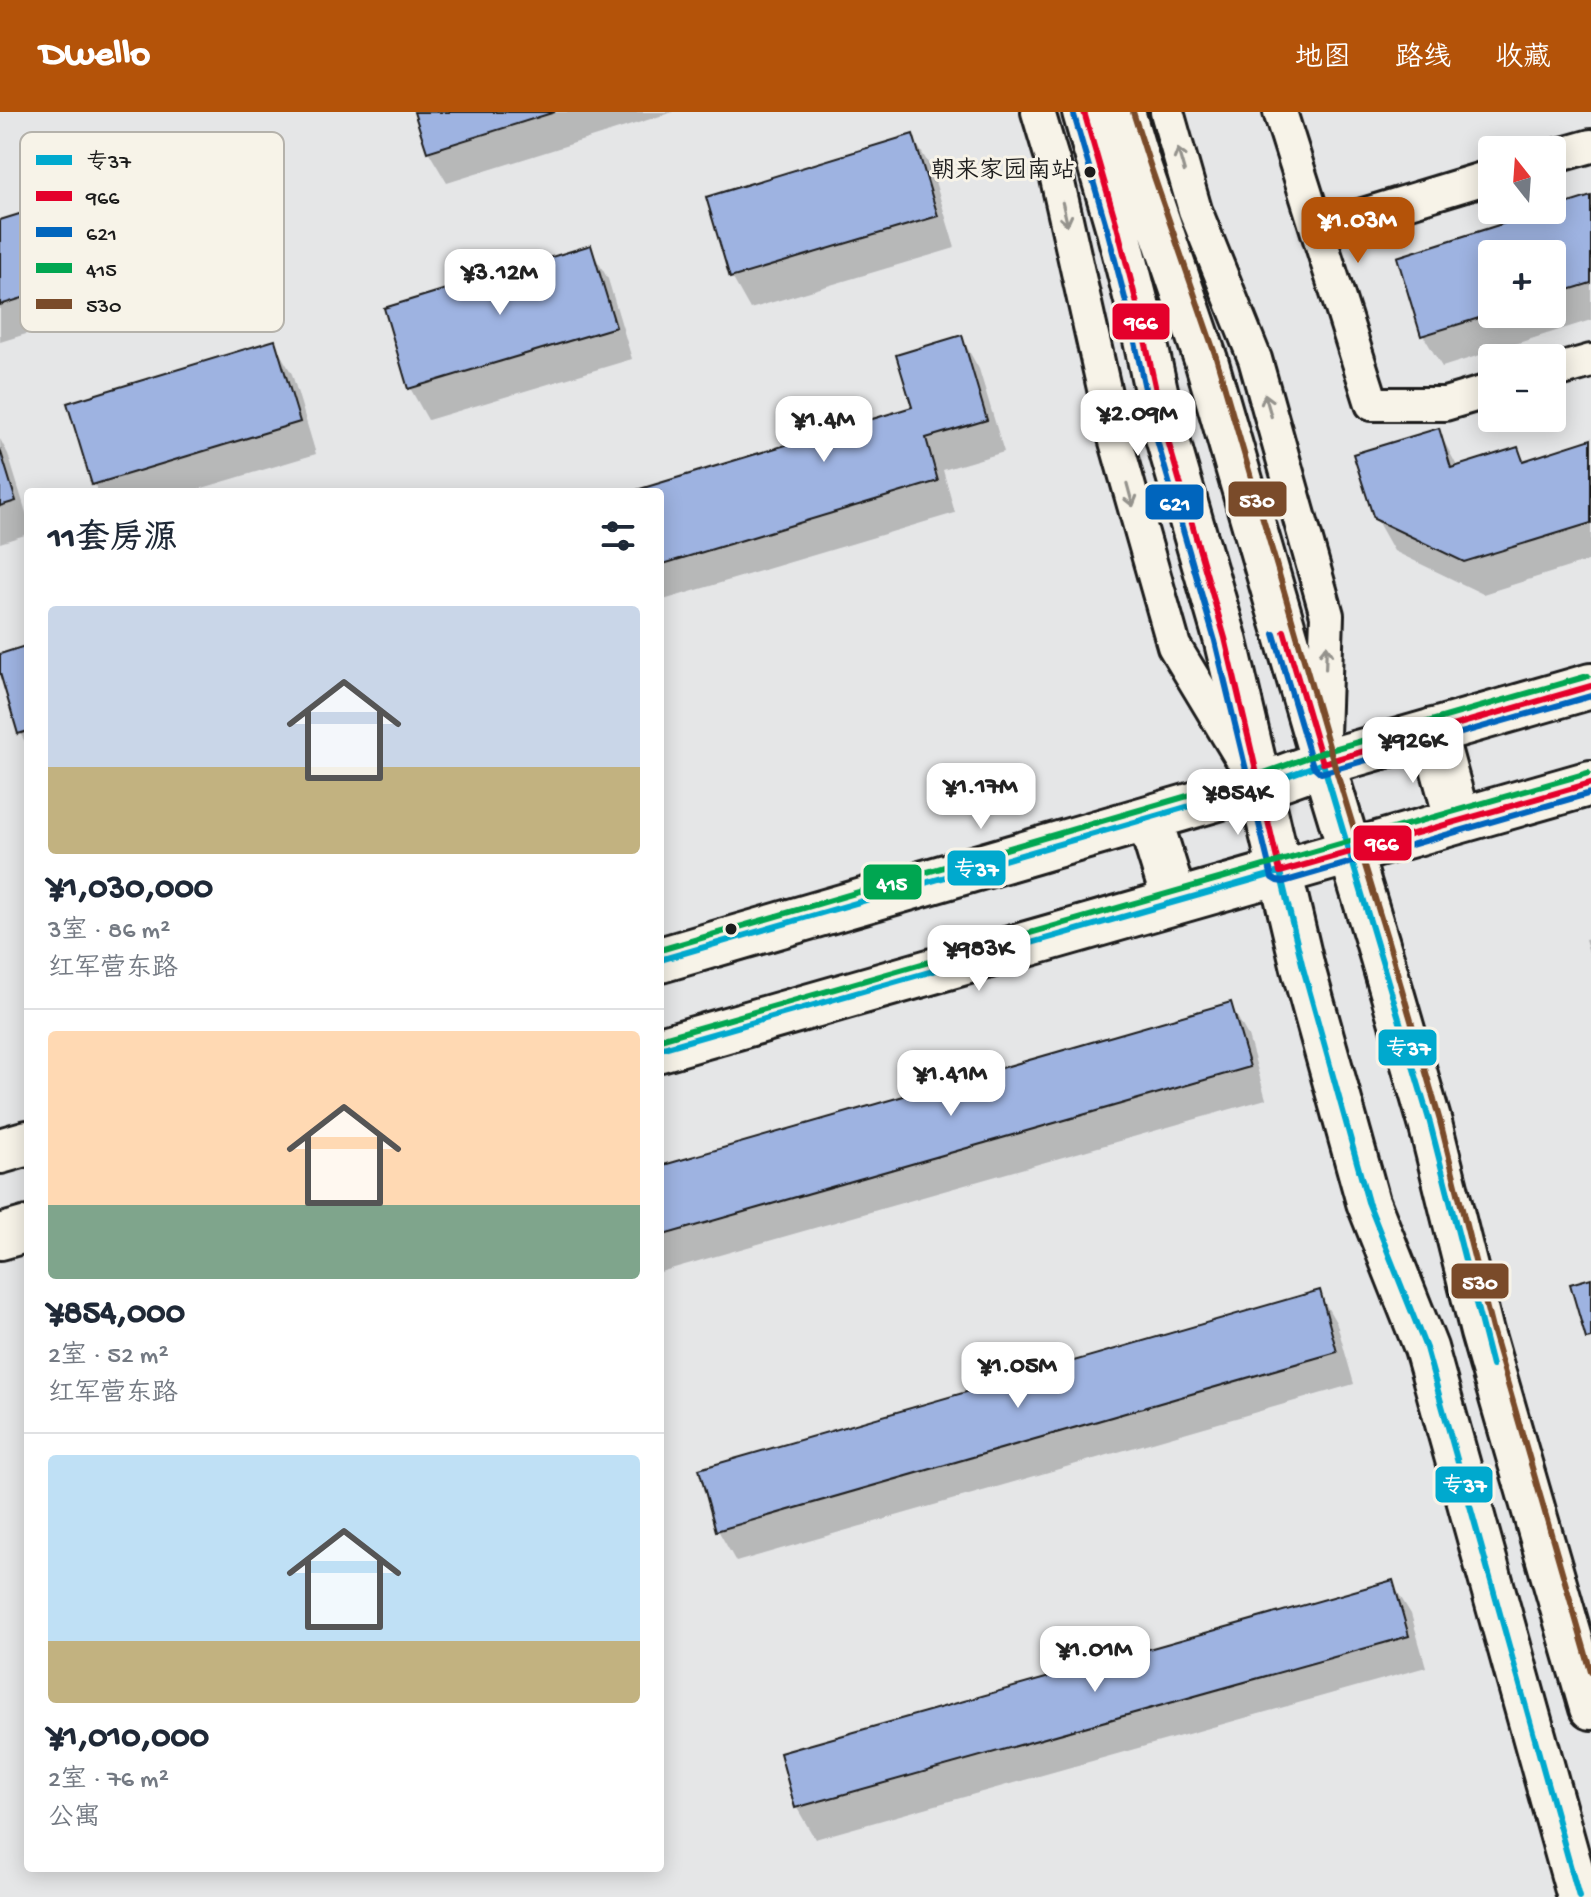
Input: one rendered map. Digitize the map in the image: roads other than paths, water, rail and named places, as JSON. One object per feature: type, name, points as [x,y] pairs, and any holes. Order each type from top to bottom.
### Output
[{"type":"main road","points":[[664,959],[1591,686]]},
{"type":"main road","points":[[1433,731],[1458,821]]},
{"type":"main road","points":[[664,1048],[1591,783]]},
{"type":"main road","points":[[1149,818],[1175,902]]},
{"type":"main road","points":[[0,1151],[24,1144]]},
{"type":"main road","points":[[0,1237],[24,1230]]},
{"type":"street","points":[[1038,112],[1054,165],[1115,438],[1174,646],[1259,786]]},
{"type":"street","points":[[1084,112],[1138,308],[1164,427],[1225,638],[1303,968],[1368,1202],[1426,1348],[1579,1897]]},
{"type":"street","points":[[1123,112],[1206,360],[1430,1123],[1482,1332],[1591,1708]]},
{"type":"street","points":[[1167,112],[1195,210],[1255,359],[1327,615],[1323,763]]},
{"type":"street","points":[[1280,112],[1372,404],[1445,404],[1478,394]]},
{"type":"street","points":[[1566,153],[1591,146]]},
{"type":"street","points":[[1317,229],[1478,180]]},
{"type":"street","points":[[1566,368],[1591,361]]},
{"type":"place","name":"朝来家园南站","points":[[1090,172]]}]
